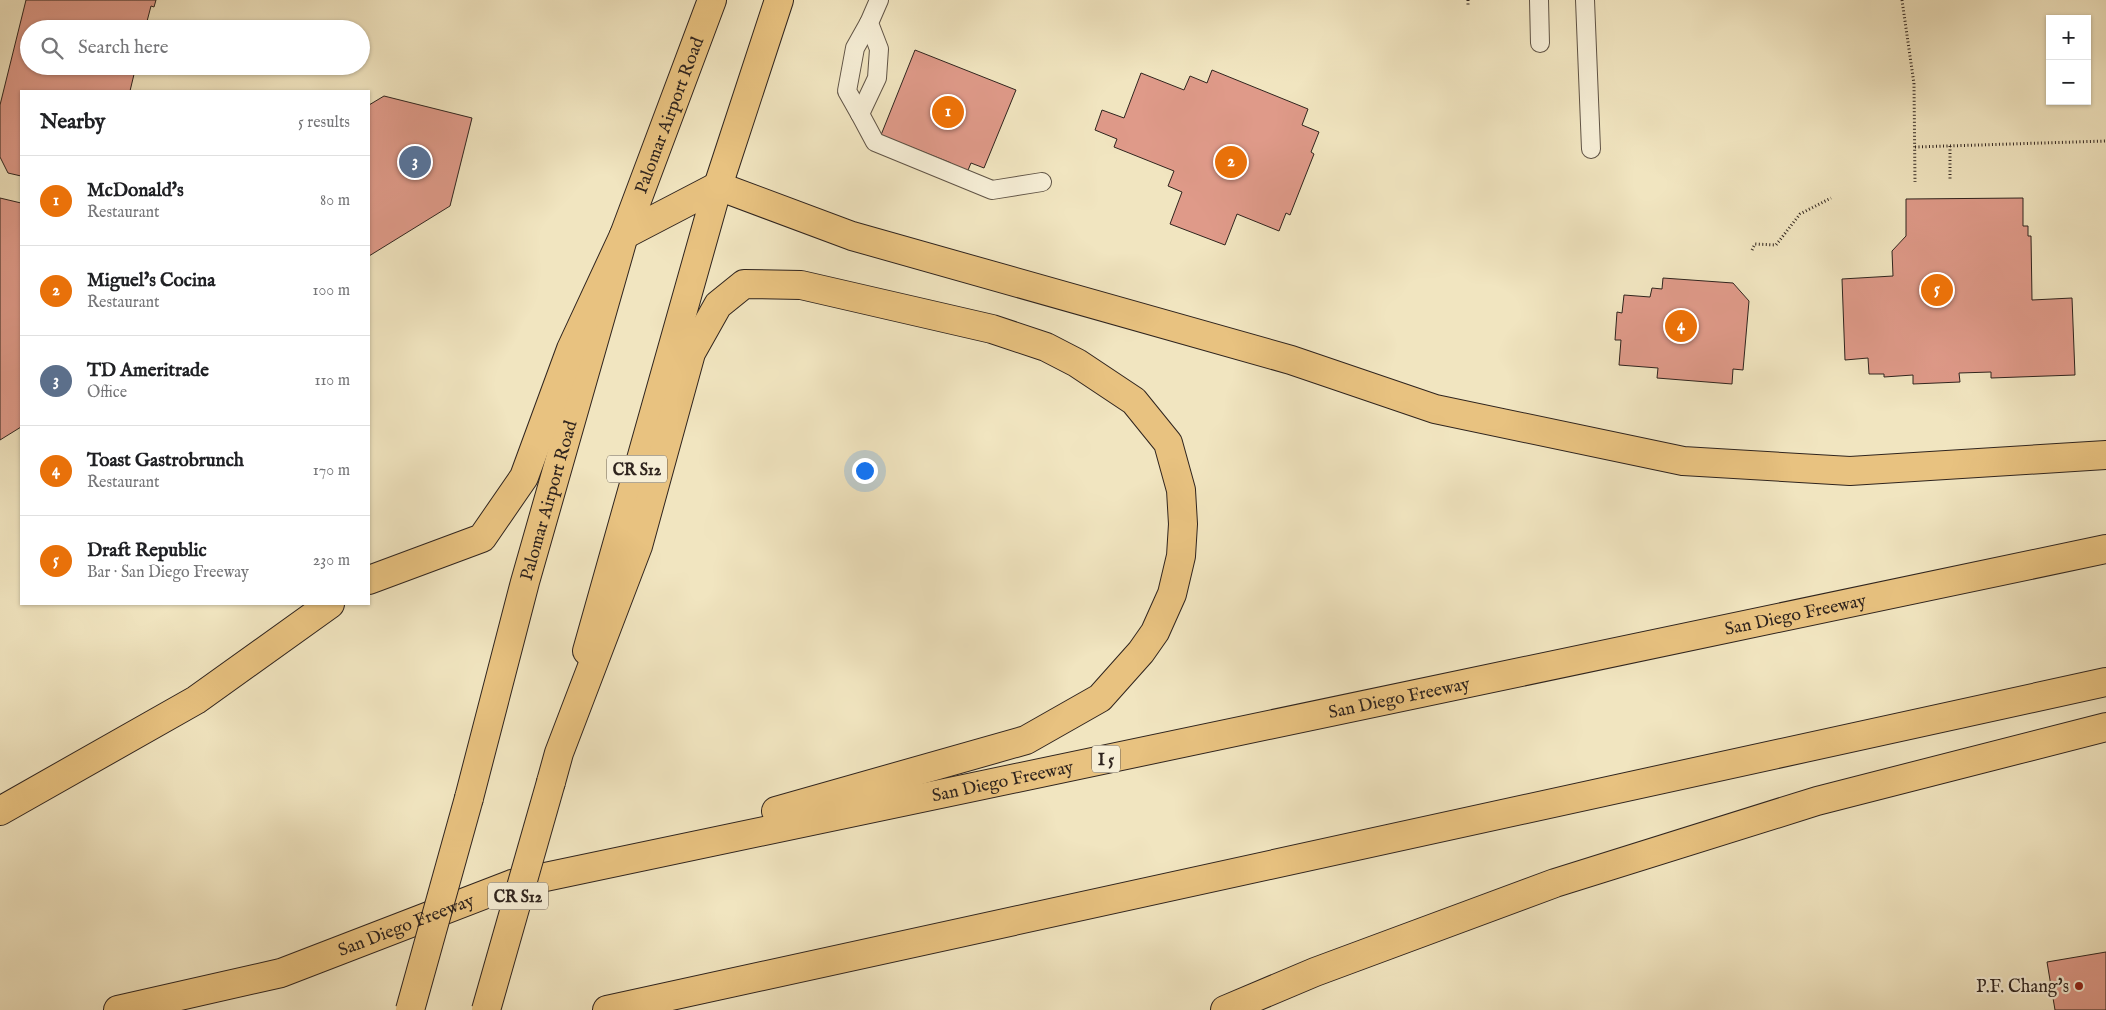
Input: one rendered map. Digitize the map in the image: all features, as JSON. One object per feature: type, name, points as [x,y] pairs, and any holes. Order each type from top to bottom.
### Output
[{"type":"main road","name":"Palomar Airport Road","points":[[410,1010],[469,798],[525,582],[624,235],[712,0]]},
{"type":"main road","name":"CR S12","points":[[486,1010],[670,350],[718,186],[779,2]]},
{"type":"main road","points":[[370,580],[482,538],[524,477],[571,349],[624,235],[718,186],[852,236],[1291,360],[1435,409],[1683,461],[1850,471],[2106,455]]},
{"type":"main road","points":[[559,753],[638,546],[692,353],[718,305],[744,284],[801,285],[992,329],[1046,347],[1077,363],[1134,401],[1168,443],[1181,490],[1183,524],[1181,556],[1172,594],[1155,632],[1142,652],[1100,698],[1026,740],[736,822],[671,850]]},
{"type":"main road","name":"San Diego Freeway","points":[[118,1010],[281,973],[512,884],[2106,549]]},
{"type":"main road","points":[[0,811],[196,700],[329,605]]},
{"type":"main road","points":[[607,1010],[2106,682]]},
{"type":"main road","points":[[1225,1010],[1314,972],[1555,882],[1817,801],[2106,727]]},
{"type":"lane","points":[[879,0],[855,48],[847,91],[875,142],[992,190],[1042,182]]},
{"type":"lane","points":[[1539,0],[1540,43]]},
{"type":"lane","points":[[1586,0],[1591,149]]},
{"type":"lane","points":[[860,114],[877,78],[879,49],[869,22]]},
{"type":"path","points":[[1468,0],[1468,5]]},
{"type":"path","points":[[1902,0],[1914,84],[1915,182]]},
{"type":"path","points":[[1915,147],[2106,141]]},
{"type":"path","points":[[1950,146],[1950,181]]},
{"type":"path","points":[[1752,250],[1755,244],[1776,244],[1800,214],[1832,198]]},
{"type":"building","points":[[26,0],[156,0],[154,7],[151,6],[147,20],[21,20]]},
{"type":"building","points":[[20,24],[20,75],[134,75],[130,90],[20,90],[20,176],[8,173],[0,157],[0,105]]},
{"type":"building","points":[[915,50],[1016,90],[984,168],[971,163],[966,175],[949,168],[951,163],[881,135]]},
{"type":"building","points":[[1212,70],[1308,109],[1302,125],[1319,132],[1311,152],[1314,154],[1290,215],[1286,213],[1279,231],[1237,214],[1225,245],[1170,224],[1182,192],[1168,186],[1174,171],[1114,147],[1117,139],[1095,130],[1102,110],[1124,118],[1141,73],[1184,90],[1190,76],[1207,83]]},
{"type":"building","points":[[384,96],[472,118],[450,206],[370,255],[370,104]]},
{"type":"building","points":[[0,198],[20,203],[20,428],[0,440]]},
{"type":"building","points":[[2023,198],[2023,226],[2028,226],[2028,236],[2031,236],[2032,300],[2072,298],[2075,375],[1991,378],[1991,372],[1959,373],[1960,382],[1913,384],[1913,375],[1884,377],[1884,374],[1869,374],[1868,358],[1845,360],[1842,279],[1893,276],[1892,251],[1906,236],[1906,199]]},
{"type":"building","points":[[1663,278],[1733,283],[1749,301],[1743,370],[1733,369],[1732,384],[1657,378],[1658,368],[1619,365],[1621,340],[1615,340],[1617,312],[1622,313],[1624,295],[1650,297],[1652,288],[1662,289]]},
{"type":"building","name":"P.F. Chang's","points":[[2106,952],[2106,1010],[2055,1010],[2047,962]]},
{"type":"place","name":"McDonald's","points":[[948,112]]},
{"type":"place","name":"TD Ameritrade","points":[[415,162]]},
{"type":"place","name":"Miguel's Cocina","points":[[1231,162]]},
{"type":"place","name":"Draft Republic","points":[[1937,290]]},
{"type":"place","name":"Toast Gastrobrunch","points":[[1681,326]]},
{"type":"place","name":"P.F. Chang's","points":[[2079,986]]}]
